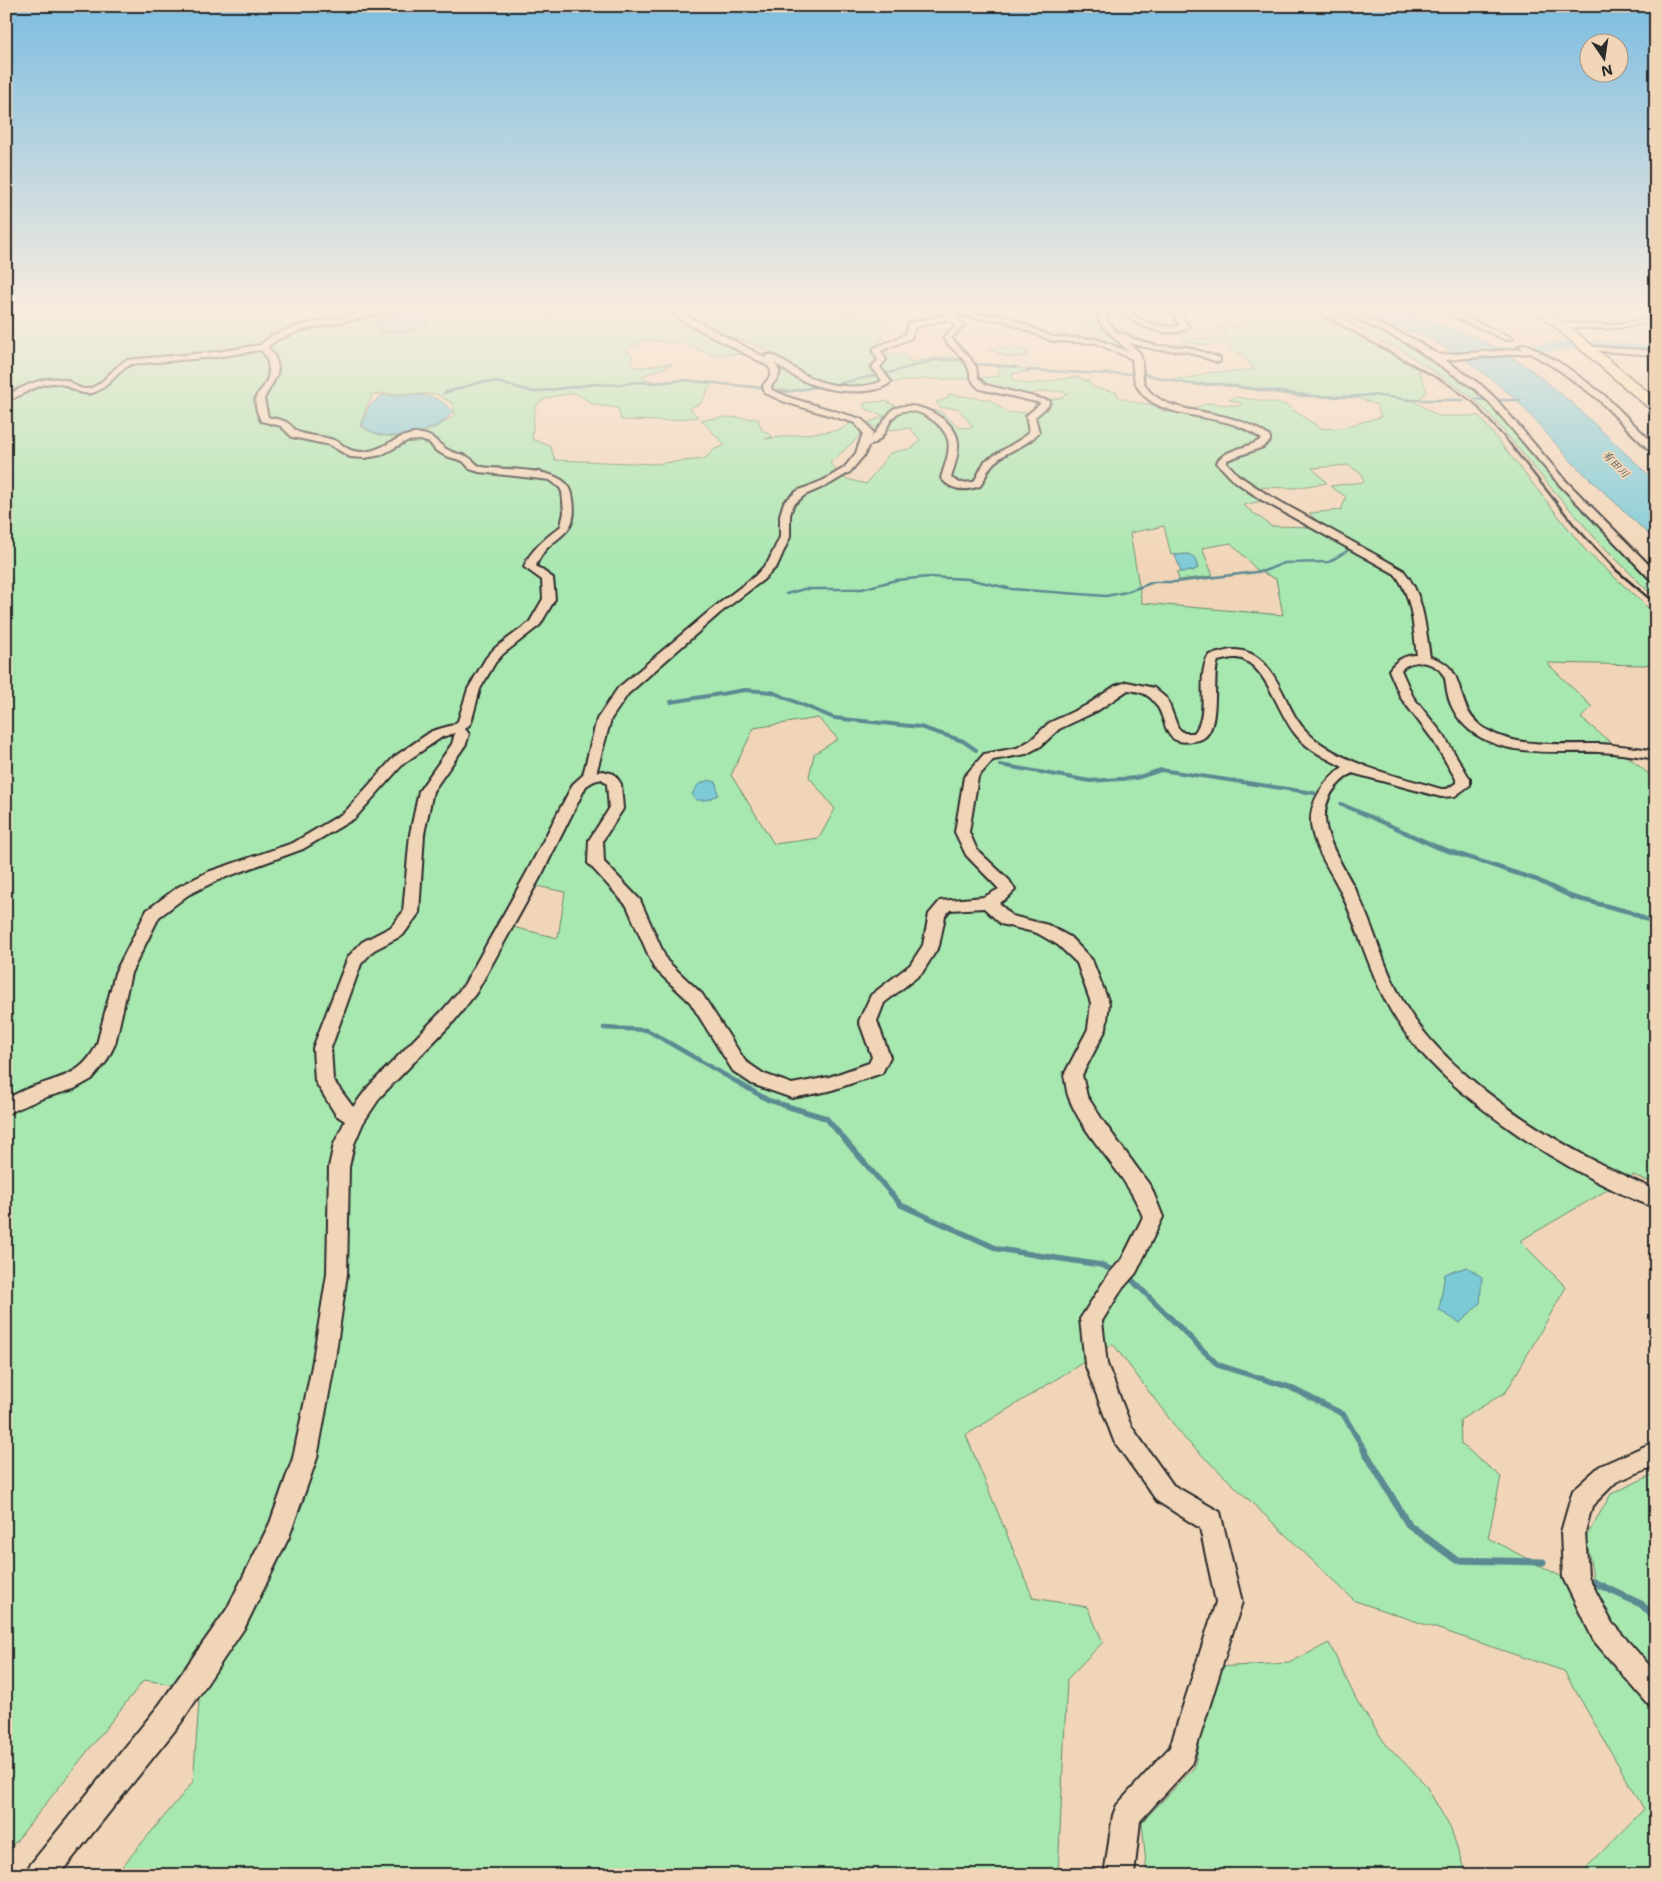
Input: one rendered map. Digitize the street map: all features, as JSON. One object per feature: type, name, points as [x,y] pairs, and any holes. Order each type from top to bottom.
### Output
[{"type":"highway","points":[[1642,396],[1656,407]]},
{"type":"street","points":[[6,1107],[38,1092],[68,1084],[86,1074],[100,1058],[106,1044],[123,973],[153,914],[183,891],[214,876],[298,846],[350,815],[399,760],[437,734],[458,728],[464,723],[474,689],[490,661],[499,651],[534,625],[549,599],[550,584],[547,578],[530,567],[530,563],[550,539],[565,528],[568,523],[570,512],[567,492],[564,486],[549,476],[482,470],[474,467],[466,459],[449,454],[438,448],[433,441],[420,437],[405,438],[381,452],[365,455],[350,454],[333,443],[295,435],[284,424],[264,419],[260,404],[261,396]]},
{"type":"street","points":[[590,777],[590,770],[604,719],[623,691],[716,611],[759,578],[773,564],[780,551],[784,537],[785,515],[788,504],[801,493],[828,482],[847,470],[865,444],[868,433],[865,426],[858,421],[779,396]]},
{"type":"street","points":[[865,444],[870,443],[884,429],[891,414],[895,411],[908,408],[921,410],[938,421],[950,434],[954,442],[946,478],[950,483],[963,487],[977,484],[987,464],[997,456],[1029,439],[1034,432],[1030,416],[1045,404],[1046,401],[1023,396]]},
{"type":"street","points":[[1151,396],[1158,402],[1184,411],[1228,419],[1249,427],[1267,439],[1262,445],[1230,454],[1223,459],[1222,463],[1235,477],[1264,497],[1399,572],[1408,583],[1415,601],[1424,659]]},
{"type":"street","points":[[1486,396],[1561,481],[1656,579]]},
{"type":"street","points":[[1599,396],[1656,452]]},
{"type":"street","points":[[40,1875],[170,1714],[236,1618],[280,1528],[305,1458],[324,1366],[337,1274],[338,1167],[344,1144],[355,1119],[375,1091],[449,1015],[470,989],[534,874],[580,784],[590,777],[609,776],[614,784],[616,809],[596,840],[596,863],[634,904],[660,964],[696,998],[739,1066],[758,1080],[792,1091],[829,1084],[876,1068],[880,1057],[868,1021],[877,999],[916,969],[931,946],[937,914],[946,905],[989,903],[1001,897],[1007,890],[1004,884],[971,852],[962,832],[971,777],[980,764],[989,757],[1020,751],[1036,743],[1054,726],[1092,708],[1119,689],[1127,686],[1149,691],[1162,702],[1172,730],[1179,736],[1188,738],[1198,736],[1203,730],[1210,703],[1209,667],[1213,658],[1223,654],[1246,656],[1256,660],[1266,671],[1298,731],[1311,743],[1357,769],[1441,793],[1450,793],[1462,785],[1462,778],[1439,738],[1407,698],[1395,670],[1398,664],[1407,659],[1424,659],[1443,667],[1450,675],[1457,706],[1467,723],[1484,735],[1514,744],[1615,749],[1656,755]]},
{"type":"street","points":[[355,1119],[343,1110],[324,1081],[322,1048],[354,961],[368,946],[397,931],[411,913],[417,834],[426,791],[459,744],[462,734],[458,728]]},
{"type":"street","points":[[1357,769],[1348,770],[1340,776],[1321,800],[1316,812],[1318,831],[1352,899],[1382,980],[1402,1015],[1429,1049],[1508,1117],[1552,1146],[1621,1185],[1656,1199]]},
{"type":"street","points":[[989,903],[1007,920],[1042,929],[1064,941],[1084,960],[1100,1003],[1097,1028],[1073,1075],[1078,1096],[1098,1130],[1144,1193],[1153,1217],[1122,1274],[1091,1319],[1096,1364],[1122,1433],[1165,1493],[1211,1521],[1229,1602],[1181,1755],[1127,1815],[1119,1875]]},
{"type":"street","points":[[1656,1453],[1608,1474],[1582,1499],[1573,1532],[1576,1578],[1603,1632],[1656,1694]]},
{"type":"green space","points":[[6,396],[371,396],[372,398],[366,407],[361,426],[384,436],[397,437],[422,433],[445,422],[455,414],[452,403],[440,396],[558,396],[539,402],[534,415],[532,439],[550,446],[555,460],[654,464],[704,459],[715,449],[725,445],[701,420],[727,417],[758,419],[761,429],[773,437],[765,439],[840,430],[852,422],[862,434],[830,463],[843,478],[866,484],[890,453],[913,448],[920,440],[910,428],[877,431],[869,422],[884,416],[864,408],[864,403],[886,401],[903,410],[939,411],[960,428],[973,427],[958,408],[941,408],[936,402],[948,398],[949,396],[990,400],[1008,413],[1037,412],[1052,403],[1051,399],[1064,396],[1118,396],[1138,403],[1154,405],[1163,411],[1193,415],[1193,409],[1208,403],[1239,406],[1242,403],[1229,400],[1235,397],[1284,404],[1320,428],[1336,429],[1381,417],[1377,405],[1358,398],[1293,396],[1423,396],[1414,401],[1438,416],[1479,416],[1586,551],[1656,615],[1656,662],[1644,665],[1547,663],[1592,707],[1581,718],[1656,780],[1656,1184],[1633,1175],[1520,1241],[1566,1287],[1506,1392],[1460,1420],[1461,1444],[1501,1477],[1488,1538],[1596,1595],[1586,1537],[1611,1494],[1656,1473],[1656,1875],[1579,1875],[1644,1809],[1564,1671],[1355,1601],[1184,1438],[1113,1344],[966,1435],[1033,1598],[1087,1607],[1103,1642],[1067,1679],[1058,1875],[115,1875],[193,1782],[200,1689],[144,1680],[6,1854]],"holes":[[[1348,465],[1362,474],[1364,482],[1330,486],[1346,497],[1341,510],[1309,513],[1321,525],[1314,527],[1271,526],[1243,505],[1261,501],[1255,487],[1293,488],[1327,483],[1312,468]],[[1164,526],[1171,555],[1188,554],[1194,557],[1198,568],[1192,571],[1177,572],[1179,580],[1213,576],[1202,548],[1231,543],[1257,570],[1276,579],[1283,615],[1142,603],[1130,533]],[[818,718],[838,739],[814,754],[809,777],[835,809],[819,838],[774,844],[731,775],[754,728]],[[522,883],[565,892],[558,938],[496,923]]]},
{"type":"green space","points":[[580,396],[705,396],[701,403],[690,408],[698,417],[664,421],[621,420],[618,408],[595,405]]},
{"type":"green space","points":[[1470,396],[1483,396],[1487,399],[1559,485],[1656,584],[1656,592],[1650,593],[1597,540],[1489,414]]},
{"type":"green space","points":[[1329,1643],[1357,1701],[1385,1743],[1425,1784],[1451,1829],[1466,1875],[1147,1875],[1142,1822],[1194,1768],[1216,1667],[1289,1663]]},
{"type":"water","points":[[382,396],[424,396],[438,399],[452,411],[448,418],[432,428],[411,434],[391,436],[372,432],[362,425],[369,406]]},
{"type":"water","name":"有田川","points":[[1512,396],[1563,396],[1656,482],[1656,541],[1572,462]]},
{"type":"water","points":[[1188,554],[1194,557],[1198,568],[1192,571],[1181,572],[1175,555]]},
{"type":"water","points":[[709,780],[716,782],[718,795],[707,800],[696,800],[692,794],[698,785]]},
{"type":"water","points":[[1467,1267],[1482,1277],[1480,1303],[1460,1323],[1439,1310],[1445,1274]]},
{"type":"waterway","points":[[1310,396],[1362,396]]},
{"type":"waterway","points":[[1377,396],[1411,400],[1463,400]]},
{"type":"waterway","points":[[1476,399],[1486,400]]},
{"type":"waterway","points":[[1496,400],[1520,400]]},
{"type":"waterway","points":[[786,594],[804,589],[862,589],[896,580],[929,577],[968,579],[1012,589],[1106,596],[1126,592],[1154,582],[1176,582],[1264,571],[1284,563],[1329,562],[1350,549]]},
{"type":"waterway","points":[[671,702],[745,690],[772,692],[834,718],[920,727],[963,741],[976,750]]},
{"type":"waterway","points":[[1000,765],[1090,781],[1136,778],[1161,770],[1314,793]]},
{"type":"waterway","points":[[1341,804],[1407,833]]},
{"type":"waterway","points":[[1404,832],[1437,847],[1537,880],[1572,897],[1630,912],[1656,924]]},
{"type":"waterway","points":[[604,1028],[647,1030],[768,1100],[787,1106]]},
{"type":"waterway","points":[[783,1105],[826,1118],[901,1205],[998,1249],[1101,1265],[1117,1272]]},
{"type":"waterway","points":[[1126,1277],[1131,1279],[1218,1365],[1289,1387],[1343,1414],[1364,1449]]},
{"type":"waterway","points":[[1363,1448],[1408,1524],[1456,1560],[1543,1562]]},
{"type":"waterway","points":[[1593,1582],[1641,1604],[1656,1619]]},
{"type":"railway","points":[[1464,396],[1474,403],[1511,445]]},
{"type":"railway","points":[[1510,444],[1575,526],[1616,570],[1656,604]]}]
